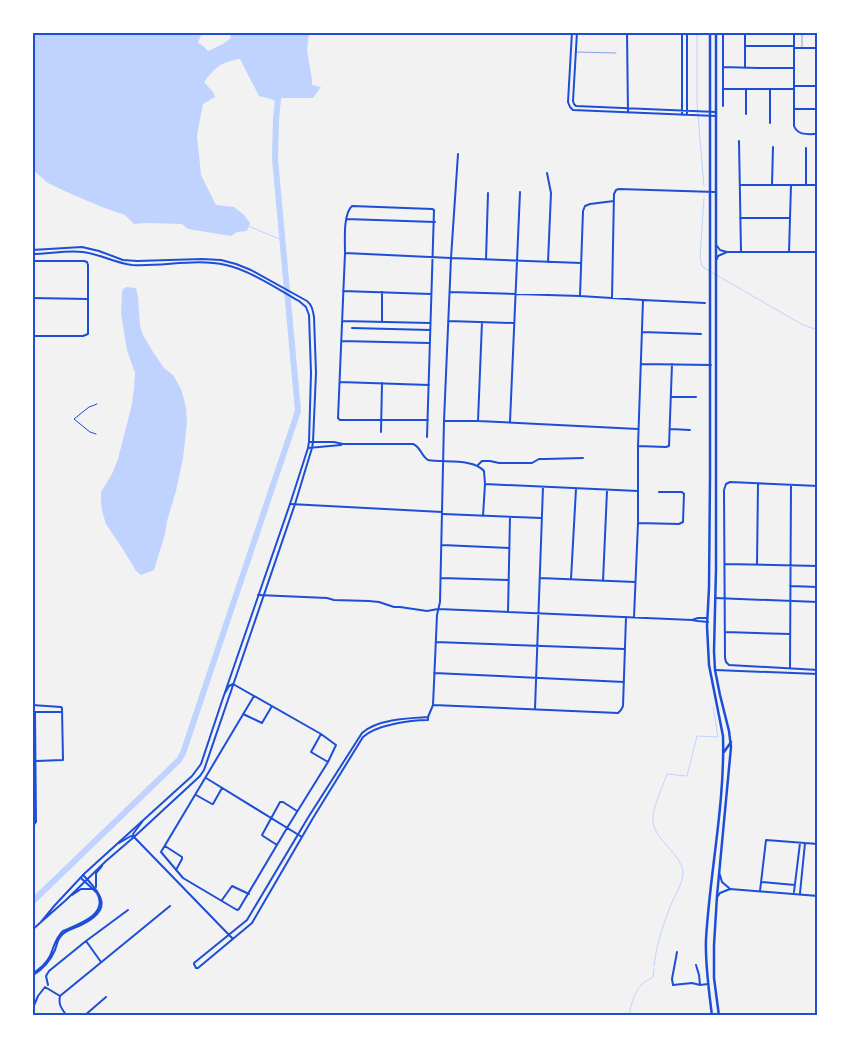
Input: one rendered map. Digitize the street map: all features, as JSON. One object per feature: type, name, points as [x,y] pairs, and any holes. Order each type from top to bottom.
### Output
[{"type":"main road","points":[[710,32],[711,365],[709,665],[723,736],[724,753],[721,800],[706,940],[712,1016]]},
{"type":"main road","points":[[716,32],[716,598],[714,651],[715,670],[731,742],[729,747],[714,945],[714,980],[719,1016]]},
{"type":"main road","points":[[709,588],[716,598]]},
{"type":"main road","points":[[709,606],[716,598]]},
{"type":"main road","points":[[709,620],[715,614]]},
{"type":"main road","points":[[709,620],[715,627]]},
{"type":"main road","points":[[723,736],[729,747]]},
{"type":"main road","points":[[724,753],[729,747]]},
{"type":"main road","points":[[707,970],[709,977],[714,980]]},
{"type":"main road","points":[[709,991],[709,982],[714,980]]},
{"type":"street","points":[[572,32],[568,102],[573,110],[716,116]]},
{"type":"street","points":[[576,32],[574,104],[576,106],[716,112]]},
{"type":"street","points":[[628,32],[628,113]]},
{"type":"street","points":[[682,32],[682,115]]},
{"type":"street","points":[[687,32],[688,116]]},
{"type":"street","points":[[723,32],[723,106]]},
{"type":"street","points":[[745,32],[745,68]]},
{"type":"street","points":[[794,32],[794,126],[797,131],[805,134],[818,134]]},
{"type":"street","points":[[745,46],[818,48]]},
{"type":"street","points":[[723,67],[794,68]]},
{"type":"street","points":[[723,89],[818,86]]},
{"type":"street","points":[[746,89],[746,114]]},
{"type":"street","points":[[770,89],[770,123]]},
{"type":"street","points":[[794,109],[818,109]]},
{"type":"street","points":[[739,141],[741,252]]},
{"type":"street","points":[[772,185],[773,147]]},
{"type":"street","points":[[806,148],[806,184]]},
{"type":"street","points":[[428,718],[433,705],[437,615],[440,602],[448,321],[458,154]]},
{"type":"street","points":[[547,173],[551,193],[548,262]]},
{"type":"street","points":[[740,185],[818,184]]},
{"type":"street","points":[[790,252],[791,185]]},
{"type":"street","points":[[612,298],[615,192],[619,189],[717,192]]},
{"type":"street","points":[[510,422],[520,192]]},
{"type":"street","points":[[486,260],[488,193]]},
{"type":"street","points":[[580,296],[583,211],[585,206],[590,204],[614,201]]},
{"type":"street","points":[[427,437],[428,420],[430,330],[432,294],[432,258],[435,222],[434,210],[352,206],[348,210],[346,219],[338,418],[428,420]]},
{"type":"street","points":[[740,218],[790,218]]},
{"type":"street","points":[[346,219],[435,222]]},
{"type":"street","points":[[717,246],[720,250],[727,252],[818,252]]},
{"type":"street","points":[[32,250],[87,248],[128,260],[213,259],[236,264],[251,270],[310,303],[314,317],[316,373],[312,448],[295,504],[202,774],[32,930]]},
{"type":"street","points":[[345,252],[432,258],[581,264]]},
{"type":"street","points":[[717,260],[718,256],[727,252]]},
{"type":"street","points":[[32,254],[87,253],[122,264],[207,263],[235,268],[295,299],[306,307],[309,315],[312,373],[308,448],[201,764],[192,776],[82,876],[36,927]]},
{"type":"street","points":[[32,261],[84,261],[87,262],[88,266],[88,334],[83,336],[32,336]]},
{"type":"street","points":[[344,290],[432,294]]},
{"type":"street","points":[[382,292],[382,322]]},
{"type":"street","points":[[450,292],[580,296],[705,303]]},
{"type":"street","points":[[32,298],[88,299]]},
{"type":"street","points":[[634,617],[643,300]]},
{"type":"street","points":[[342,321],[431,323]]},
{"type":"street","points":[[448,321],[514,322]]},
{"type":"street","points":[[388,329],[389,322]]},
{"type":"street","points":[[478,421],[482,322]]},
{"type":"street","points":[[352,328],[430,330]]},
{"type":"street","points":[[642,332],[701,334]]},
{"type":"street","points":[[341,341],[430,343]]},
{"type":"street","points":[[641,364],[711,365]]},
{"type":"street","points":[[638,446],[669,446],[672,364]]},
{"type":"street","points":[[340,382],[429,384]]},
{"type":"street","points":[[381,432],[382,383]]},
{"type":"street","points":[[672,397],[696,397]]},
{"type":"street","points":[[96,434],[90,432],[74,419],[89,407],[97,404]]},
{"type":"street","points":[[444,421],[510,422],[638,429]]},
{"type":"street","points":[[670,429],[690,430]]},
{"type":"street","points":[[309,442],[343,444]]},
{"type":"street","points":[[308,448],[343,444],[413,444],[418,447],[426,459],[432,461],[464,462],[477,466],[484,471],[483,516]]},
{"type":"street","points":[[477,466],[482,461],[527,464],[545,459],[583,458]]},
{"type":"street","points":[[818,486],[730,482],[726,484],[724,490],[724,632],[726,662],[729,665],[818,670]]},
{"type":"street","points":[[484,484],[638,491]]},
{"type":"street","points":[[757,565],[758,484]]},
{"type":"street","points":[[790,668],[791,485]]},
{"type":"street","points":[[535,709],[543,487]]},
{"type":"street","points":[[571,580],[576,489]]},
{"type":"street","points":[[603,581],[607,490]]},
{"type":"street","points":[[638,523],[680,524],[683,522],[684,494],[682,492],[660,492]]},
{"type":"street","points":[[290,504],[542,518]]},
{"type":"street","points":[[508,612],[510,517]]},
{"type":"street","points":[[442,545],[509,548]]},
{"type":"street","points":[[725,564],[818,566]]},
{"type":"street","points":[[441,578],[508,580]]},
{"type":"street","points":[[540,578],[636,582]]},
{"type":"street","points":[[790,586],[818,587]]},
{"type":"street","points":[[258,595],[379,602],[394,607],[427,611],[438,609],[692,620],[698,618],[709,620]]},
{"type":"street","points":[[716,598],[818,602]]},
{"type":"street","points":[[433,705],[618,712],[623,706],[626,617]]},
{"type":"street","points":[[724,632],[790,634]]},
{"type":"street","points":[[436,642],[625,649]]},
{"type":"street","points":[[715,670],[818,674]]},
{"type":"street","points":[[434,673],[624,682]]},
{"type":"street","points":[[222,701],[229,686],[233,684]]},
{"type":"street","points":[[233,684],[321,734],[336,745],[328,762],[249,894],[237,910],[183,878],[161,852],[254,696]]},
{"type":"street","points":[[32,705],[61,707],[62,712],[62,760],[36,761]]},
{"type":"street","points":[[243,714],[262,723],[272,706]]},
{"type":"street","points":[[32,827],[36,822],[34,712],[62,712]]},
{"type":"street","points":[[428,718],[387,725],[368,732],[363,737],[252,923],[196,968],[194,963],[247,920],[298,834],[365,730],[386,722],[428,718]]},
{"type":"street","points":[[321,734],[311,752],[328,762]]},
{"type":"street","points":[[206,778],[302,837]]},
{"type":"street","points":[[196,795],[213,804],[222,788]]},
{"type":"street","points":[[277,845],[262,835],[280,802],[297,811]]},
{"type":"street","points":[[134,837],[134,833],[144,819]]},
{"type":"street","points":[[116,846],[130,836],[134,837],[233,939]]},
{"type":"street","points":[[760,891],[766,840],[818,844]]},
{"type":"street","points":[[794,893],[800,843]]},
{"type":"street","points":[[800,894],[805,843]]},
{"type":"street","points":[[165,846],[182,857],[176,870]]},
{"type":"street","points":[[94,888],[97,871],[110,857]]},
{"type":"street","points":[[720,875],[722,882],[730,889]]},
{"type":"street","points":[[32,975],[43,968],[51,959],[61,935],[89,921],[99,912],[102,898],[87,879],[82,876]]},
{"type":"street","points":[[82,876],[84,881],[94,888]]},
{"type":"street","points":[[761,882],[795,885]]},
{"type":"street","points":[[222,900],[232,886],[249,894]]},
{"type":"street","points":[[66,900],[81,889],[94,888]]},
{"type":"street","points":[[717,896],[730,889],[818,896]]},
{"type":"street","points":[[67,1016],[58,1002],[60,996],[170,906]]},
{"type":"street","points":[[48,985],[47,973],[128,910]]},
{"type":"street","points":[[86,941],[101,962]]},
{"type":"street","points":[[677,952],[672,979],[673,985],[708,984]]},
{"type":"street","points":[[696,965],[700,985]]},
{"type":"street","points":[[32,1010],[38,996],[45,987],[60,996]]},
{"type":"street","points":[[84,1016],[106,997]]},
{"type":"lane","points":[[802,32],[802,48]]},
{"type":"lane","points":[[571,51],[616,53]]},
{"type":"water","points":[[32,33],[208,33],[201,35],[198,43],[208,51],[231,38],[230,33],[309,33],[307,50],[312,85],[321,87],[313,98],[282,98],[278,103],[259,96],[240,59],[219,66],[204,82],[215,97],[203,104],[197,135],[201,175],[216,205],[234,207],[244,215],[250,223],[247,231],[237,232],[231,236],[188,229],[182,224],[134,224],[125,215],[48,183],[33,170]]},
{"type":"water","points":[[126,287],[136,288],[140,326],[143,335],[164,368],[173,375],[181,389],[186,407],[187,423],[183,458],[165,534],[154,570],[141,575],[136,571],[106,524],[101,501],[101,492],[112,474],[118,459],[132,404],[134,388],[135,373],[127,350],[121,313],[122,292]]},
{"type":"waterway","points":[[697,32],[697,103],[704,186]]},
{"type":"waterway","points":[[32,902],[179,760],[183,753],[298,411],[275,159],[278,99],[275,97]]},
{"type":"waterway","points":[[704,198],[700,257],[702,266],[803,325],[818,330]]},
{"type":"waterway","points":[[248,226],[282,240]]},
{"type":"waterway","points":[[654,966],[662,931],[683,875],[679,861],[655,829],[653,822],[654,811],[667,774],[687,776],[697,736],[718,737],[713,707]]},
{"type":"waterway","points":[[629,1016],[636,992],[642,984],[653,977],[654,969]]}]
